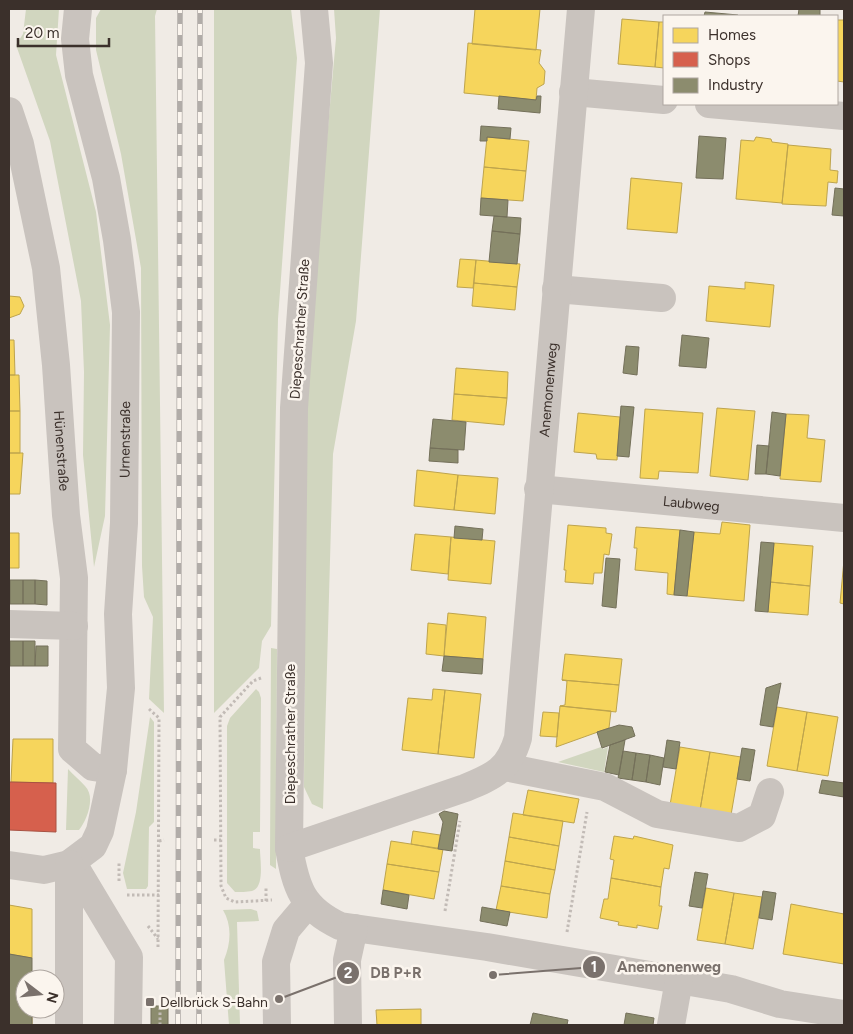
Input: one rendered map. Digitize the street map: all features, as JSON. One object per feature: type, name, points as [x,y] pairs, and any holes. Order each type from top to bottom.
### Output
[{"type":"street","name":"Urnenstraße","points":[[70,863],[93,846],[100,831],[113,770],[121,688],[118,614],[124,523],[126,312],[118,240],[106,178],[79,75],[75,39],[78,9]]},
{"type":"street","name":"Diepeschrather Straße","points":[[314,9],[319,63],[294,408],[289,848],[296,883],[305,899],[322,918],[340,926],[562,960],[732,989],[780,1004],[844,1014]]},
{"type":"street","name":"Anemonenweg","points":[[289,848],[465,788],[491,777],[504,767],[514,754],[518,738],[538,489],[581,9]]},
{"type":"street","points":[[573,92],[663,100]]},
{"type":"street","points":[[720,105],[844,116]]},
{"type":"street","name":"Hünenstraße","points":[[9,111],[20,144],[46,268],[56,365],[66,515],[74,578],[72,749],[93,767],[113,770]]},
{"type":"street","points":[[556,289],[662,298]]},
{"type":"street","name":"Laubweg","points":[[538,489],[844,518]]},
{"type":"street","points":[[9,624],[74,626]]},
{"type":"street","points":[[504,767],[605,787],[657,814],[739,828],[762,816],[770,792]]},
{"type":"street","points":[[9,865],[44,870],[70,863]]},
{"type":"street","points":[[70,863],[129,957],[128,1025]]},
{"type":"street","points":[[68,1025],[70,863]]},
{"type":"street","points":[[277,1025],[276,962],[286,930],[305,899]]},
{"type":"street","points":[[348,1025],[347,960],[354,928]]},
{"type":"street","points":[[671,1025],[679,980]]},
{"type":"path","points":[[266,678],[253,681],[220,717],[221,886],[226,898],[235,902],[305,899]]},
{"type":"path","points":[[143,708],[152,709],[159,718],[158,946]]},
{"type":"path","points":[[562,960],[592,785]]},
{"type":"path","points":[[440,941],[465,788]]},
{"type":"path","points":[[159,840],[164,840]]},
{"type":"path","points":[[214,840],[221,840]]},
{"type":"path","points":[[128,902],[121,895],[159,895]]},
{"type":"path","points":[[146,925],[159,939]]},
{"type":"green space","points":[[26,9],[59,9],[56,55],[96,212],[110,325],[105,516],[94,567],[83,455],[84,372],[81,301],[50,141],[16,45],[23,34]]},
{"type":"green space","points":[[101,9],[157,9],[155,16],[164,713],[149,699],[153,617],[144,597],[142,566],[141,268],[121,154],[96,50],[96,18]]},
{"type":"green space","points":[[214,9],[291,9],[297,58],[278,319],[271,626],[262,641],[259,668],[214,713]]},
{"type":"green space","points":[[334,9],[380,9],[356,321],[333,454],[323,809],[312,804],[304,787],[306,373],[336,38]]},
{"type":"green space","points":[[271,648],[277,649],[276,869],[270,865]]},
{"type":"green space","points":[[256,689],[261,698],[260,832],[253,832],[253,848],[260,849],[260,879],[256,889],[246,892],[235,892],[227,883],[227,726],[230,718]]},
{"type":"green space","points":[[150,717],[154,722],[154,822],[149,827],[148,886],[146,889],[127,889],[123,873],[136,812]]},
{"type":"green space","points":[[601,747],[603,749],[608,747],[604,772],[558,762]]},
{"type":"green space","points":[[68,769],[85,786],[90,796],[87,815],[79,830],[66,830]]},
{"type":"green space","points":[[251,909],[257,911],[259,921],[237,922],[240,1025],[229,1025],[224,960],[230,934],[223,910]]},
{"type":"building: Homes","points":[[475,9],[540,9],[536,50],[472,44]]},
{"type":"building: Homes","points":[[622,19],[659,22],[655,67],[618,64]]},
{"type":"building: Homes","points":[[838,20],[844,20],[844,82],[838,81]]},
{"type":"building: Homes","points":[[659,22],[663,22],[663,68],[655,67]]},
{"type":"building: Homes","points":[[468,43],[541,50],[539,63],[545,71],[544,84],[537,88],[536,100],[464,93]]},
{"type":"building: Homes","points":[[487,137],[529,141],[526,171],[484,167]]},
{"type":"building: Homes","points":[[756,137],[788,144],[782,203],[736,199],[741,140],[754,141]]},
{"type":"building: Homes","points":[[788,145],[831,149],[830,170],[838,171],[837,183],[828,182],[826,206],[782,204]]},
{"type":"building: Homes","points":[[484,167],[526,171],[523,201],[481,198]]},
{"type":"building: Homes","points":[[631,178],[682,183],[677,233],[627,229]]},
{"type":"building: Homes","points":[[460,259],[476,260],[473,288],[457,287]]},
{"type":"building: Homes","points":[[476,260],[520,264],[517,287],[474,283]]},
{"type":"building: Homes","points":[[745,282],[774,285],[770,327],[706,321],[709,286],[745,289]]},
{"type":"building: Homes","points":[[474,283],[517,287],[515,310],[472,306]]},
{"type":"building: Homes","points":[[9,296],[20,297],[24,306],[20,314],[9,318]]},
{"type":"building: Homes","points":[[9,340],[14,340],[15,375],[9,375]]},
{"type":"building: Homes","points":[[456,368],[508,372],[507,398],[454,394]]},
{"type":"building: Homes","points":[[9,375],[19,375],[20,411],[9,411]]},
{"type":"building: Homes","points":[[454,394],[507,398],[504,425],[452,420]]},
{"type":"building: Homes","points":[[717,408],[755,411],[748,480],[710,476]]},
{"type":"building: Homes","points":[[645,409],[703,413],[698,473],[659,471],[658,479],[640,478]]},
{"type":"building: Homes","points":[[9,411],[20,411],[20,453],[9,453]]},
{"type":"building: Homes","points":[[578,413],[620,417],[617,460],[597,459],[596,454],[574,452]]},
{"type":"building: Homes","points":[[786,414],[809,415],[807,438],[825,440],[821,482],[780,479]]},
{"type":"building: Homes","points":[[9,453],[23,453],[20,494],[9,494]]},
{"type":"building: Homes","points":[[417,470],[458,475],[454,510],[414,506]]},
{"type":"building: Homes","points":[[458,475],[498,478],[495,514],[454,510]]},
{"type":"building: Homes","points":[[722,522],[750,525],[744,601],[687,596],[694,532],[720,534]]},
{"type":"building: Homes","points":[[568,525],[606,528],[606,533],[612,534],[609,555],[604,554],[602,573],[594,573],[593,584],[565,582],[566,570],[564,570]]},
{"type":"building: Homes","points":[[636,527],[680,530],[674,595],[667,594],[668,573],[635,570],[637,548],[634,548]]},
{"type":"building: Homes","points":[[9,533],[19,533],[19,568],[9,568]]},
{"type":"building: Homes","points":[[415,534],[451,537],[448,574],[411,570]]},
{"type":"building: Homes","points":[[451,537],[495,541],[491,584],[448,580]]},
{"type":"building: Homes","points":[[774,543],[813,546],[810,586],[770,582]]},
{"type":"building: Homes","points":[[844,560],[844,604],[840,603]]},
{"type":"building: Homes","points":[[770,582],[810,586],[808,615],[768,612]]},
{"type":"building: Homes","points":[[448,613],[486,617],[483,659],[444,656]]},
{"type":"building: Homes","points":[[428,623],[446,625],[444,656],[426,654]]},
{"type":"building: Homes","points":[[565,654],[622,659],[619,685],[562,680]]},
{"type":"building: Homes","points":[[562,680],[619,685],[616,712],[560,706],[565,705],[567,681]]},
{"type":"building: Homes","points":[[433,689],[445,690],[438,754],[402,750],[408,698],[432,700]]},
{"type":"building: Homes","points":[[445,690],[481,694],[474,758],[438,754]]},
{"type":"building: Homes","points":[[560,706],[611,711],[609,728],[556,747]]},
{"type":"building: Homes","points":[[777,707],[807,712],[797,771],[767,766]]},
{"type":"building: Homes","points":[[543,712],[559,713],[557,737],[540,736]]},
{"type":"building: Homes","points":[[807,712],[838,717],[828,776],[797,771]]},
{"type":"building: Homes","points":[[13,739],[53,739],[53,783],[11,782]]},
{"type":"building: Homes","points":[[680,747],[710,752],[700,810],[670,805]]},
{"type":"building: Homes","points":[[710,752],[741,757],[731,815],[700,810]]},
{"type":"building: Homes","points":[[528,790],[579,799],[574,823],[523,815]]},
{"type":"building: Homes","points":[[513,813],[563,821],[559,846],[509,837]]},
{"type":"building: Homes","points":[[413,831],[440,835],[438,849],[411,844]]},
{"type":"building: Homes","points":[[614,836],[633,839],[634,836],[673,845],[669,869],[664,868],[661,887],[611,878],[614,860],[610,859]]},
{"type":"building: Homes","points":[[509,837],[559,846],[555,870],[505,861]]},
{"type":"building: Homes","points":[[391,841],[443,849],[439,872],[387,864]]},
{"type":"building: Homes","points":[[505,861],[555,870],[550,894],[501,886]]},
{"type":"building: Homes","points":[[387,864],[439,872],[434,899],[383,890]]},
{"type":"building: Homes","points":[[611,878],[661,887],[659,906],[662,906],[658,929],[637,925],[637,928],[618,925],[619,922],[600,918],[604,899],[608,899]]},
{"type":"building: Homes","points":[[501,886],[550,894],[547,918],[496,910]]},
{"type":"building: Homes","points":[[706,888],[734,893],[725,944],[697,940]]},
{"type":"building: Homes","points":[[734,893],[762,897],[753,949],[725,944]]},
{"type":"building: Homes","points":[[791,904],[844,914],[844,964],[783,954]]},
{"type":"building: Homes","points":[[9,905],[32,909],[32,958],[9,954]]},
{"type":"building: Homes","points":[[9,993],[15,993],[15,1019],[32,1019],[32,1025],[9,1025]]},
{"type":"building: Homes","points":[[421,1009],[421,1025],[377,1025],[376,1010]]},
{"type":"building: Shops","points":[[9,782],[56,783],[56,832],[9,830]]},
{"type":"building: Industry","points":[[799,9],[820,9],[820,15],[798,15]]},
{"type":"building: Industry","points":[[705,12],[738,15],[704,15]]},
{"type":"building: Industry","points":[[499,96],[536,100],[537,96],[541,96],[540,113],[498,109]]},
{"type":"building: Industry","points":[[481,126],[511,128],[510,139],[487,137],[487,141],[480,141]]},
{"type":"building: Industry","points":[[699,136],[726,138],[723,179],[696,178]]},
{"type":"building: Industry","points":[[835,188],[844,189],[844,216],[832,215]]},
{"type":"building: Industry","points":[[481,198],[508,200],[507,217],[480,215]]},
{"type":"building: Industry","points":[[494,216],[521,218],[520,234],[492,231]]},
{"type":"building: Industry","points":[[492,231],[520,234],[517,264],[489,262]]},
{"type":"building: Industry","points":[[682,335],[709,338],[706,368],[679,366]]},
{"type":"building: Industry","points":[[626,346],[639,347],[637,375],[623,373]]},
{"type":"building: Industry","points":[[621,406],[634,407],[629,457],[617,456]]},
{"type":"building: Industry","points":[[772,412],[786,414],[780,476],[766,474]]},
{"type":"building: Industry","points":[[433,419],[466,422],[464,450],[430,448]]},
{"type":"building: Industry","points":[[757,445],[769,446],[766,474],[755,474]]},
{"type":"building: Industry","points":[[430,448],[458,450],[458,463],[429,461]]},
{"type":"building: Industry","points":[[455,526],[483,529],[482,540],[454,538]]},
{"type":"building: Industry","points":[[680,530],[694,532],[687,596],[674,595]]},
{"type":"building: Industry","points":[[761,542],[774,543],[768,612],[755,611]]},
{"type":"building: Industry","points":[[606,558],[620,559],[616,608],[602,606]]},
{"type":"building: Industry","points":[[10,580],[23,580],[23,604],[10,604]]},
{"type":"building: Industry","points":[[23,580],[35,580],[35,604],[23,604]]},
{"type":"building: Industry","points":[[35,580],[47,581],[47,605],[35,604]]},
{"type":"building: Industry","points":[[10,641],[23,641],[23,666],[10,666]]},
{"type":"building: Industry","points":[[23,641],[35,641],[35,666],[23,666]]},
{"type":"building: Industry","points":[[36,646],[48,646],[48,666],[35,666]]},
{"type":"building: Industry","points":[[444,656],[483,659],[482,674],[442,671]]},
{"type":"building: Industry","points":[[781,683],[773,727],[760,725],[766,688]]},
{"type":"building: Industry","points":[[619,725],[632,727],[635,736],[602,748],[597,732]]},
{"type":"building: Industry","points":[[625,740],[619,775],[605,772],[610,745]]},
{"type":"building: Industry","points":[[667,740],[680,742],[676,769],[663,767]]},
{"type":"building: Industry","points":[[742,748],[755,750],[750,781],[737,779]]},
{"type":"building: Industry","points":[[623,751],[636,753],[632,780],[618,778]]},
{"type":"building: Industry","points":[[636,753],[650,755],[646,782],[632,780]]},
{"type":"building: Industry","points":[[650,755],[664,758],[660,785],[646,782]]},
{"type":"building: Industry","points":[[822,780],[844,783],[844,797],[819,793]]},
{"type":"building: Industry","points":[[444,811],[458,814],[452,851],[438,849],[443,822],[439,814]]},
{"type":"building: Industry","points":[[695,872],[708,874],[702,908],[689,906]]},
{"type":"building: Industry","points":[[383,890],[409,895],[407,909],[381,904]]},
{"type":"building: Industry","points":[[763,891],[776,893],[772,920],[759,918]]},
{"type":"building: Industry","points":[[482,907],[510,912],[507,926],[480,921]]},
{"type":"building: Industry","points":[[9,954],[32,958],[32,969],[15,969],[15,1019],[32,1019],[32,1025],[9,1025]]},
{"type":"building: Industry","points":[[151,1006],[168,1006],[168,1025],[151,1025]]},
{"type":"building: Industry","points":[[533,1013],[568,1020],[567,1025],[530,1025]]},
{"type":"building: Industry","points":[[626,1013],[654,1018],[653,1025],[624,1025]]},
{"type":"railway","points":[[178,1025],[180,9]]},
{"type":"railway","points":[[199,1025],[200,9]]},
{"type":"place","name":"Anemonenweg","points":[[493,975]]},
{"type":"place","name":"DB P+R","points":[[279,999]]},
{"type":"place","name":"Dellbrück S-Bahn","points":[[150,1002]]}]
